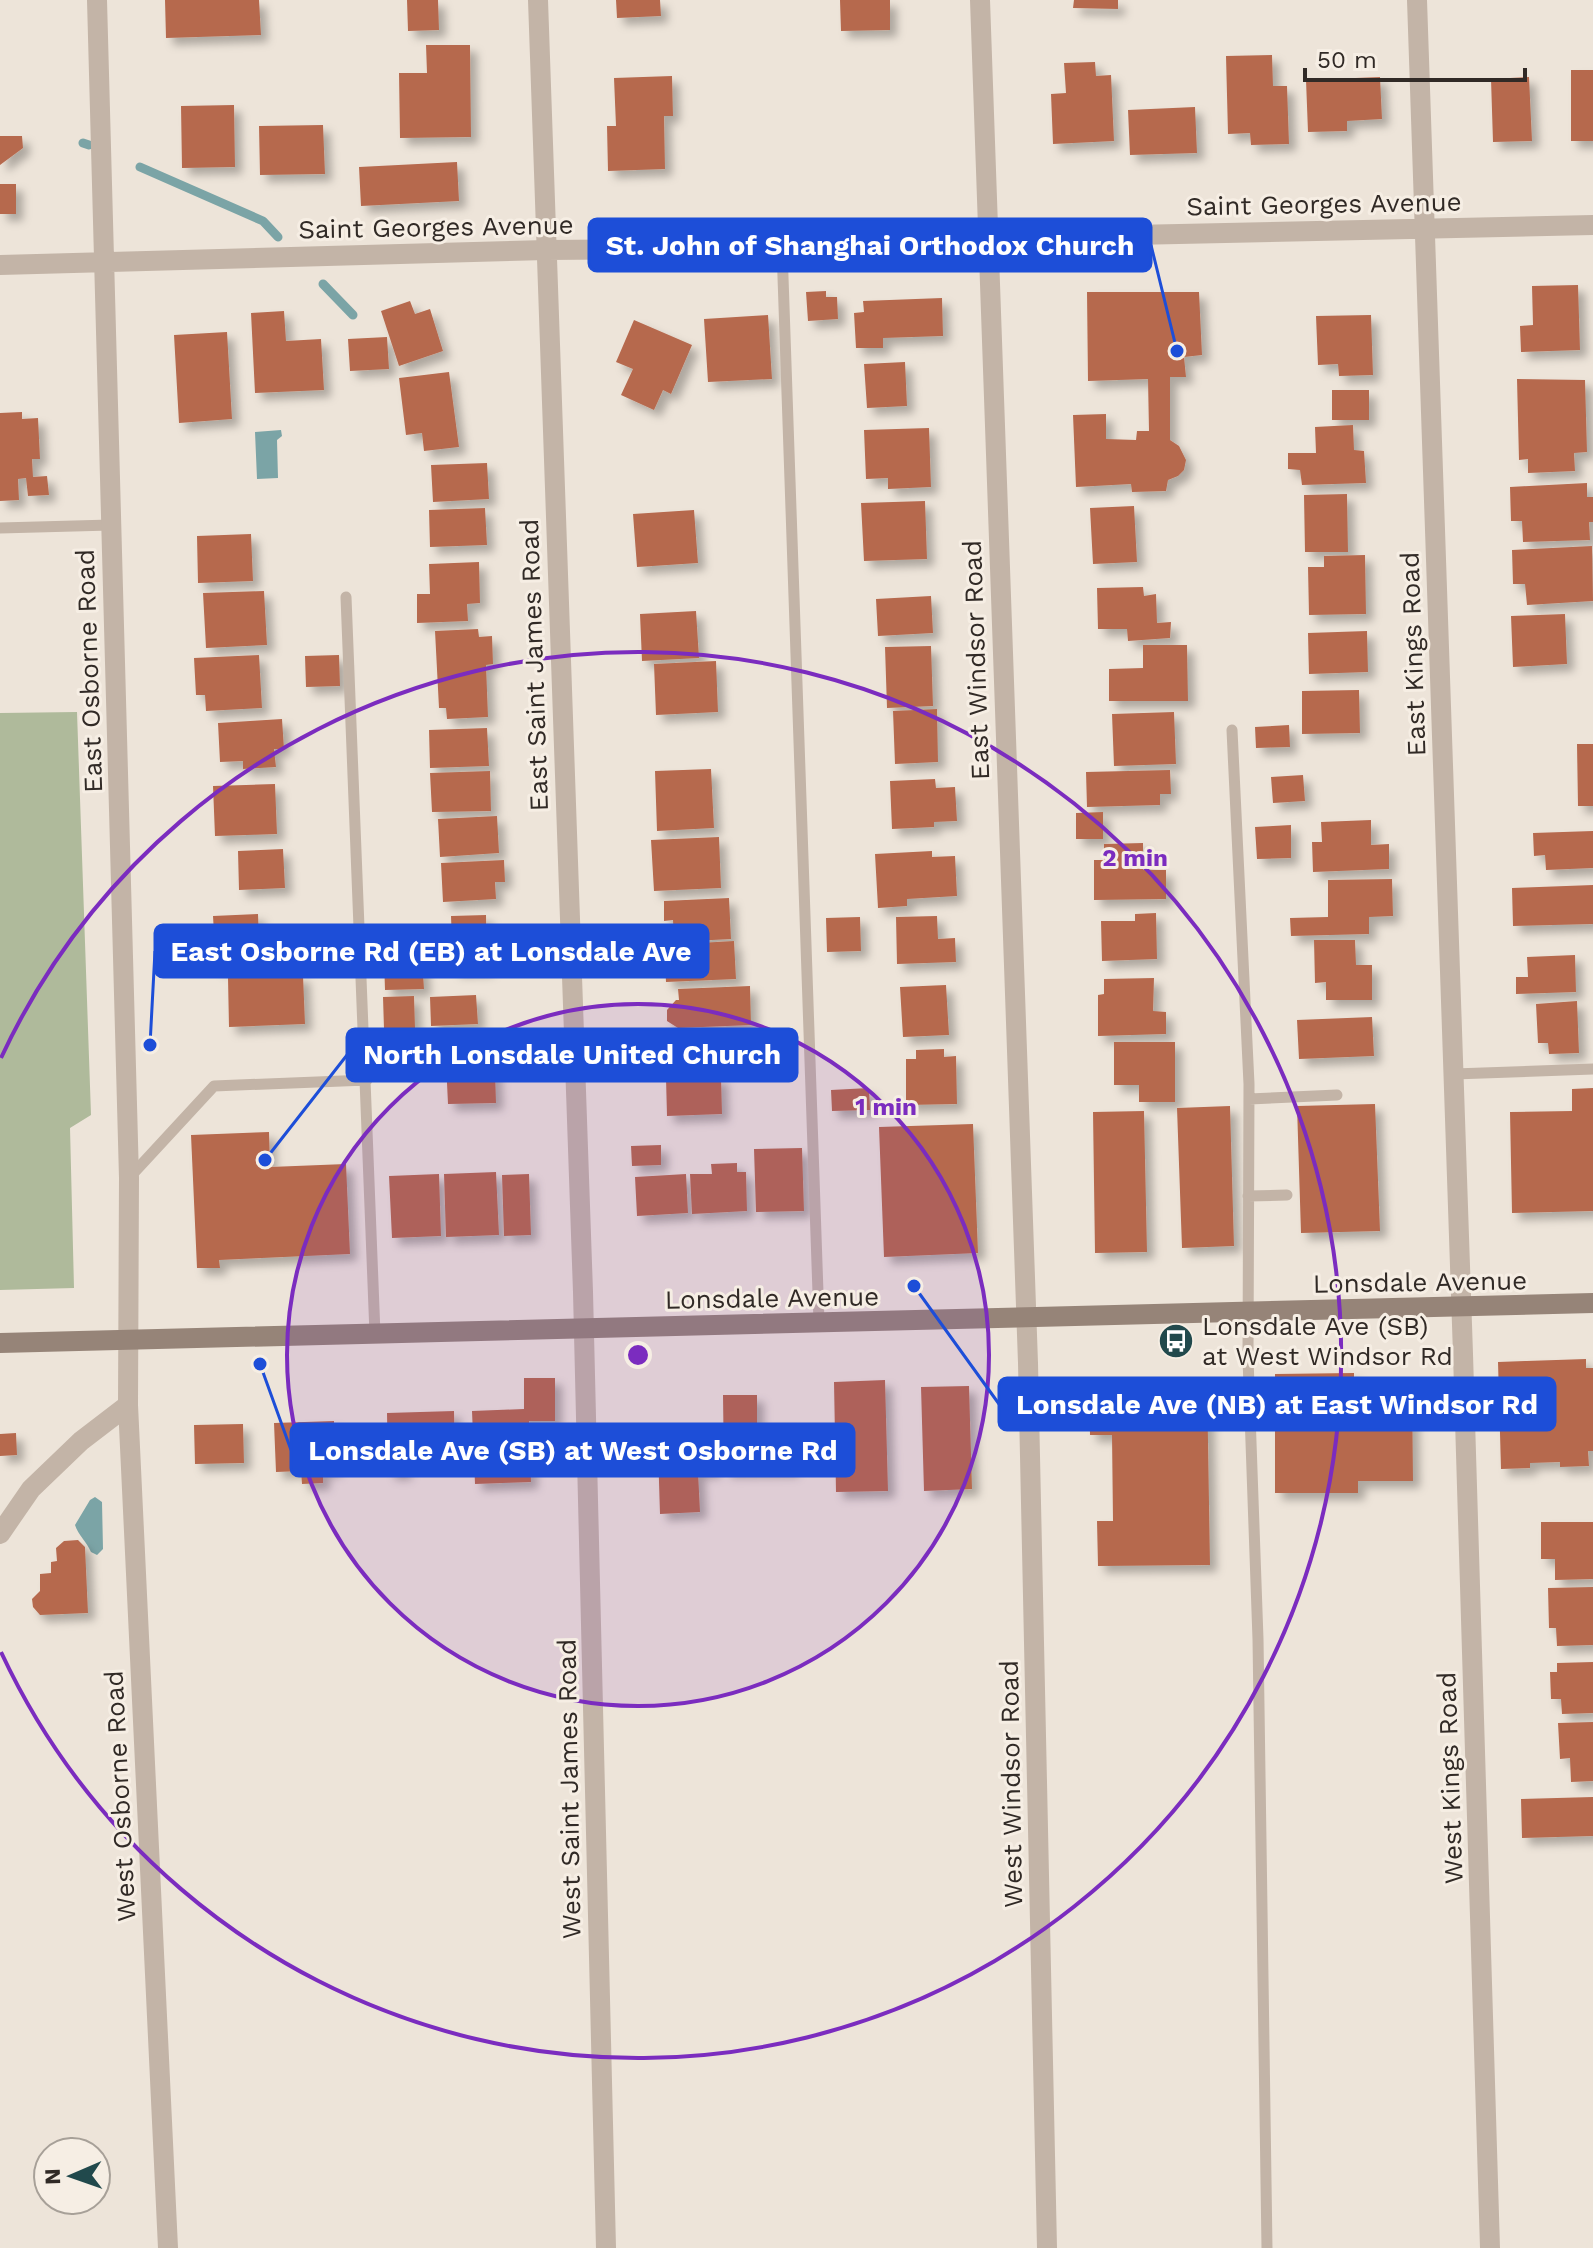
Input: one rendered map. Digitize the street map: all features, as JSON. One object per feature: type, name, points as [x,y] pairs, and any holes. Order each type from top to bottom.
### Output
[{"type":"street","name":"East Osborne Road","points":[[97,0],[129,1178],[128,1341]]},
{"type":"street","name":"East Saint James Road","points":[[538,0],[583,1328]]},
{"type":"street","name":"East Windsor Road","points":[[980,0],[1026,1319]]},
{"type":"street","name":"East Kings Road","points":[[1417,0],[1461,1307]]},
{"type":"street","name":"Saint Georges Avenue","points":[[0,265],[546,250],[782,248],[987,238],[1593,225]]},
{"type":"street","name":"Lonsdale Avenue","points":[[0,1343],[1593,1303]]},
{"type":"street","name":"West Kings Road","points":[[1461,1307],[1490,2248]]},
{"type":"street","name":"West Windsor Road","points":[[1026,1319],[1047,2248]]},
{"type":"street","name":"West Saint James Road","points":[[583,1328],[606,2248]]},
{"type":"street","name":"West Osborne Road","points":[[128,1341],[128,1405],[168,2248]]},
{"type":"street","points":[[0,1534],[31,1489],[81,1441],[128,1405]]},
{"type":"lane","points":[[782,248],[819,1322]]},
{"type":"lane","points":[[0,528],[111,525]]},
{"type":"lane","points":[[346,597],[375,1334]]},
{"type":"lane","points":[[1232,730],[1249,1099],[1248,1312],[1258,1639],[1267,2248]]},
{"type":"lane","points":[[1454,1074],[1593,1069]]},
{"type":"lane","points":[[129,1178],[214,1086],[367,1080]]},
{"type":"lane","points":[[1249,1099],[1337,1095]]},
{"type":"lane","points":[[1248,1196],[1287,1195]]},
{"type":"green space","points":[[77,712],[91,1115],[70,1128],[74,1288],[0,1290],[0,713]]},
{"type":"water","points":[[281,430],[282,436],[277,440],[278,478],[257,479],[255,432]]},
{"type":"water","points":[[95,1497],[102,1502],[103,1549],[97,1555],[91,1552],[75,1525]]},
{"type":"building","points":[[165,0],[259,0],[261,35],[166,38]]},
{"type":"building","points":[[407,0],[438,0],[439,30],[408,31]]},
{"type":"building","points":[[616,0],[660,0],[661,16],[617,18]]},
{"type":"building","points":[[840,0],[890,0],[890,30],[841,31]]},
{"type":"building","points":[[1074,0],[1118,0],[1118,9],[1073,8]]},
{"type":"building","points":[[426,45],[470,45],[471,137],[400,138],[399,73],[427,73]]},
{"type":"building","points":[[1272,55],[1273,86],[1287,86],[1289,144],[1251,145],[1250,133],[1228,134],[1226,56]]},
{"type":"building","points":[[1095,62],[1096,76],[1111,75],[1114,141],[1053,144],[1051,94],[1066,93],[1064,63]]},
{"type":"building","points":[[1571,70],[1593,70],[1593,141],[1571,141]]},
{"type":"building","points":[[672,76],[673,116],[664,116],[665,169],[608,171],[607,126],[616,126],[614,78]]},
{"type":"building","points":[[1380,77],[1382,119],[1347,121],[1347,131],[1308,132],[1306,80]]},
{"type":"building","points":[[1529,77],[1532,141],[1493,142],[1491,79]]},
{"type":"building","points":[[234,105],[235,167],[182,168],[181,106]]},
{"type":"building","points":[[1195,107],[1197,153],[1130,155],[1128,110]]},
{"type":"building","points":[[323,125],[325,174],[260,175],[259,126]]},
{"type":"building","points":[[0,136],[22,136],[23,148],[0,165]]},
{"type":"building","points":[[457,162],[459,201],[361,206],[359,167]]},
{"type":"building","points":[[0,184],[16,184],[16,214],[0,214]]},
{"type":"building","points":[[1578,285],[1580,350],[1521,352],[1520,326],[1533,325],[1532,286]]},
{"type":"building","points":[[826,291],[826,297],[837,297],[838,319],[808,321],[806,292]]},
{"type":"building","points":[[1087,292],[1199,292],[1202,355],[1184,357],[1186,377],[1170,377],[1170,440],[1179,446],[1186,460],[1184,470],[1168,480],[1166,491],[1132,492],[1131,484],[1076,487],[1073,415],[1106,414],[1106,439],[1136,440],[1137,431],[1149,431],[1148,379],[1088,381]]},
{"type":"building","points":[[942,298],[943,336],[883,338],[883,348],[856,348],[854,313],[864,312],[863,301]]},
{"type":"building","points":[[410,301],[415,314],[430,309],[443,351],[399,366],[381,311]]},
{"type":"building","points":[[284,311],[286,341],[321,339],[324,390],[255,393],[251,313]]},
{"type":"building","points":[[768,315],[772,379],[708,382],[704,319]]},
{"type":"building","points":[[1371,315],[1373,375],[1339,376],[1338,364],[1318,365],[1316,316]]},
{"type":"building","points":[[634,320],[692,345],[671,394],[663,390],[654,410],[621,395],[633,369],[616,362]]},
{"type":"building","points":[[227,332],[232,419],[179,423],[174,335]]},
{"type":"building","points":[[387,337],[389,369],[350,371],[348,339]]},
{"type":"building","points":[[905,362],[907,406],[867,408],[864,364]]},
{"type":"building","points":[[449,372],[459,447],[424,451],[422,433],[406,435],[399,378]]},
{"type":"building","points":[[1517,379],[1585,380],[1587,452],[1574,453],[1575,471],[1528,473],[1528,459],[1519,460]]},
{"type":"building","points":[[1332,390],[1369,390],[1369,420],[1332,420]]},
{"type":"building","points":[[22,412],[22,419],[38,418],[40,459],[32,459],[33,477],[47,476],[49,495],[28,496],[26,478],[18,479],[19,500],[0,501],[0,413]]},
{"type":"building","points":[[1353,425],[1354,450],[1364,451],[1366,483],[1302,485],[1300,470],[1288,469],[1288,453],[1316,453],[1315,427]]},
{"type":"building","points":[[929,428],[931,487],[888,489],[888,478],[866,479],[864,430]]},
{"type":"building","points":[[487,463],[489,499],[433,502],[431,465]]},
{"type":"building","points":[[1587,483],[1587,497],[1593,497],[1590,540],[1523,542],[1522,521],[1511,521],[1510,487]]},
{"type":"building","points":[[1347,494],[1348,552],[1305,552],[1304,495]]},
{"type":"building","points":[[925,501],[927,559],[864,561],[861,503]]},
{"type":"building","points":[[1134,506],[1137,562],[1093,564],[1090,508]]},
{"type":"building","points":[[485,508],[487,545],[430,547],[429,510]]},
{"type":"building","points":[[694,510],[698,563],[637,567],[633,514]]},
{"type":"building","points":[[251,534],[253,581],[198,583],[197,536]]},
{"type":"building","points":[[1592,546],[1593,601],[1527,605],[1525,584],[1513,584],[1512,550]]},
{"type":"building","points":[[1365,555],[1366,614],[1309,615],[1308,567],[1324,567],[1324,556]]},
{"type":"building","points":[[479,562],[480,603],[467,604],[468,621],[417,623],[417,594],[430,594],[429,564]]},
{"type":"building","points":[[1143,587],[1144,596],[1156,594],[1157,623],[1171,622],[1170,638],[1128,641],[1127,629],[1098,629],[1097,588]]},
{"type":"building","points":[[264,591],[267,645],[206,648],[203,593]]},
{"type":"building","points":[[931,596],[933,633],[878,636],[876,599]]},
{"type":"building","points":[[696,611],[699,658],[642,661],[640,614]]},
{"type":"building","points":[[1565,614],[1567,664],[1513,667],[1511,616]]},
{"type":"building","points":[[478,629],[479,637],[492,636],[493,664],[486,665],[488,717],[447,719],[446,708],[439,708],[435,631]]},
{"type":"building","points":[[1367,631],[1368,672],[1309,674],[1308,633]]},
{"type":"building","points":[[1143,645],[1187,645],[1188,701],[1109,701],[1109,669],[1143,668]]},
{"type":"building","points":[[931,646],[933,706],[887,708],[885,647]]},
{"type":"building","points":[[259,655],[262,708],[206,711],[205,695],[196,695],[194,658]]},
{"type":"building","points":[[339,655],[340,686],[306,687],[305,656]]},
{"type":"building","points":[[716,661],[718,712],[656,715],[654,664]]},
{"type":"building","points":[[1359,690],[1360,733],[1302,734],[1302,691]]},
{"type":"building","points":[[937,709],[938,762],[895,764],[893,711]]},
{"type":"building","points":[[1174,712],[1176,764],[1114,766],[1112,714]]},
{"type":"building","points":[[282,719],[284,749],[274,749],[276,767],[243,769],[243,761],[220,762],[218,723]]},
{"type":"building","points":[[1289,725],[1290,747],[1256,748],[1255,727]]},
{"type":"building","points":[[487,728],[489,766],[430,768],[429,730]]},
{"type":"building","points":[[1577,744],[1593,744],[1593,806],[1578,806]]},
{"type":"building","points":[[711,769],[714,828],[657,831],[655,771]]},
{"type":"building","points":[[1170,770],[1171,794],[1160,794],[1160,805],[1087,807],[1086,772]]},
{"type":"building","points":[[490,771],[491,811],[432,812],[430,773]]},
{"type":"building","points":[[1303,775],[1305,801],[1273,803],[1271,777]]},
{"type":"building","points":[[935,779],[936,788],[955,787],[957,821],[934,822],[934,827],[892,829],[890,781]]},
{"type":"building","points":[[275,784],[277,834],[215,836],[213,786]]},
{"type":"building","points":[[1103,812],[1103,839],[1076,839],[1076,813]]},
{"type":"building","points":[[497,816],[499,853],[440,857],[438,819]]},
{"type":"building","points":[[1371,820],[1371,845],[1389,844],[1389,869],[1313,872],[1312,842],[1322,842],[1321,822]]},
{"type":"building","points":[[1291,825],[1291,858],[1257,859],[1255,827]]},
{"type":"building","points":[[1593,831],[1593,868],[1546,870],[1545,855],[1534,856],[1533,833]]},
{"type":"building","points":[[719,837],[721,888],[654,891],[651,840]]},
{"type":"building","points":[[1143,843],[1143,870],[1166,870],[1166,899],[1094,900],[1094,860],[1104,860],[1104,844]]},
{"type":"building","points":[[283,849],[285,888],[239,890],[238,851]]},
{"type":"building","points":[[932,851],[932,857],[955,856],[957,896],[907,899],[907,906],[878,908],[875,854]]},
{"type":"building","points":[[504,860],[505,882],[495,882],[496,899],[443,902],[441,863]]},
{"type":"building","points":[[1392,879],[1393,916],[1369,917],[1369,934],[1291,936],[1290,918],[1328,917],[1328,880]]},
{"type":"building","points":[[1593,885],[1593,924],[1513,926],[1512,888]]},
{"type":"building","points":[[729,898],[731,939],[674,942],[673,920],[664,921],[664,901]]},
{"type":"building","points":[[1156,913],[1157,959],[1102,961],[1101,921],[1135,921],[1135,914]]},
{"type":"building","points":[[258,914],[260,965],[216,968],[213,916]]},
{"type":"building","points":[[486,915],[487,969],[453,970],[451,916]]},
{"type":"building","points":[[937,916],[938,939],[955,938],[956,962],[897,964],[896,917]]},
{"type":"building","points":[[860,917],[861,951],[827,952],[826,918]]},
{"type":"building","points":[[1314,940],[1355,940],[1356,965],[1372,965],[1372,1000],[1326,1000],[1326,982],[1315,983]]},
{"type":"building","points":[[734,941],[736,979],[666,982],[664,945]]},
{"type":"building","points":[[1575,955],[1576,992],[1516,994],[1516,977],[1528,977],[1527,957]]},
{"type":"building","points":[[422,958],[424,989],[385,990],[384,959]]},
{"type":"building","points":[[303,975],[305,1024],[229,1027],[228,978]]},
{"type":"building","points":[[1154,978],[1153,1011],[1166,1012],[1166,1034],[1098,1036],[1098,995],[1104,994],[1104,979]]},
{"type":"building","points":[[946,985],[949,1035],[903,1037],[900,987]]},
{"type":"building","points":[[750,986],[751,1025],[678,1028],[667,1021],[667,1010],[679,1000],[678,989]]},
{"type":"building","points":[[476,995],[478,1024],[431,1026],[430,997]]},
{"type":"building","points":[[414,996],[415,1028],[384,1029],[383,997]]},
{"type":"building","points":[[1577,1001],[1579,1053],[1549,1054],[1548,1043],[1538,1043],[1536,1004]]},
{"type":"building","points":[[1372,1017],[1374,1056],[1299,1059],[1297,1020]]},
{"type":"building","points":[[494,1037],[496,1103],[448,1104],[446,1062],[453,1062],[453,1038]]},
{"type":"building","points":[[1114,1042],[1175,1042],[1175,1102],[1139,1102],[1139,1085],[1114,1085]]},
{"type":"building","points":[[944,1049],[944,1057],[956,1056],[957,1104],[906,1105],[906,1059],[916,1059],[916,1050]]},
{"type":"building","points":[[721,1076],[722,1114],[667,1116],[666,1078]]},
{"type":"building","points":[[869,1088],[870,1110],[832,1111],[831,1090]]},
{"type":"building","points":[[1593,1088],[1593,1211],[1512,1213],[1510,1112],[1572,1111],[1572,1089]]},
{"type":"building","points":[[1375,1104],[1380,1231],[1301,1233],[1297,1106]]},
{"type":"building","points":[[1230,1106],[1234,1246],[1182,1248],[1177,1108]]},
{"type":"building","points":[[1144,1111],[1147,1252],[1095,1253],[1093,1112]]},
{"type":"building","points":[[973,1124],[978,1253],[884,1257],[879,1127]]},
{"type":"building","points":[[269,1132],[270,1167],[346,1164],[350,1254],[219,1260],[220,1268],[197,1268],[191,1135]]},
{"type":"building","points":[[661,1145],[661,1165],[632,1166],[631,1146]]},
{"type":"building","points":[[802,1148],[804,1211],[756,1212],[754,1149]]},
{"type":"building","points":[[737,1163],[737,1172],[746,1172],[747,1211],[692,1214],[690,1174],[712,1174],[711,1164]]},
{"type":"building","points":[[496,1172],[499,1235],[446,1237],[444,1174]]},
{"type":"building","points":[[439,1174],[441,1236],[392,1238],[389,1176]]},
{"type":"building","points":[[529,1174],[531,1235],[504,1236],[502,1175]]},
{"type":"building","points":[[686,1174],[688,1213],[637,1216],[635,1177]]},
{"type":"building","points":[[1586,1359],[1586,1368],[1593,1368],[1593,1451],[1588,1451],[1589,1466],[1560,1467],[1560,1462],[1530,1463],[1530,1468],[1501,1469],[1498,1362]]},
{"type":"building","points":[[1354,1373],[1354,1380],[1412,1380],[1413,1481],[1358,1481],[1358,1493],[1275,1493],[1275,1374]]},
{"type":"building","points":[[524,1378],[555,1378],[555,1421],[529,1421],[531,1482],[475,1484],[472,1411],[524,1409]]},
{"type":"building","points":[[885,1380],[888,1491],[836,1492],[834,1382]]},
{"type":"building","points":[[1207,1380],[1210,1565],[1098,1566],[1097,1521],[1113,1521],[1112,1435],[1090,1435],[1089,1382]]},
{"type":"building","points":[[969,1386],[972,1489],[924,1491],[921,1387]]},
{"type":"building","points":[[723,1395],[757,1395],[757,1424],[792,1423],[792,1470],[724,1471]]},
{"type":"building","points":[[454,1411],[455,1458],[404,1459],[405,1473],[388,1473],[387,1413]]},
{"type":"building","points":[[334,1421],[335,1470],[323,1470],[323,1483],[302,1484],[301,1471],[276,1472],[274,1423]]},
{"type":"building","points":[[243,1424],[244,1463],[195,1464],[194,1425]]},
{"type":"building","points":[[16,1433],[17,1455],[0,1456],[0,1434]]},
{"type":"building","points":[[713,1448],[714,1471],[698,1472],[700,1512],[660,1514],[658,1450]]},
{"type":"building","points":[[1541,1522],[1593,1522],[1593,1579],[1555,1580],[1555,1559],[1541,1559]]},
{"type":"building","points":[[78,1540],[85,1547],[88,1613],[40,1615],[33,1607],[32,1599],[40,1591],[40,1574],[51,1573],[51,1562],[57,1561],[56,1548],[64,1541]]},
{"type":"building","points":[[1593,1587],[1593,1645],[1557,1646],[1556,1628],[1549,1628],[1548,1588]]},
{"type":"building","points":[[1593,1662],[1593,1713],[1562,1714],[1561,1699],[1551,1699],[1550,1672],[1557,1672],[1557,1663]]},
{"type":"building","points":[[1593,1722],[1593,1781],[1571,1782],[1570,1758],[1560,1759],[1558,1723]]},
{"type":"building","points":[[1593,1797],[1593,1836],[1522,1838],[1521,1799]]},
{"type":"waterway","points":[[83,143],[89,145]]},
{"type":"waterway","points":[[140,167],[263,221],[278,237]]},
{"type":"waterway","points":[[323,284],[353,315]]},
{"type":"place","name":"St. John of Shanghai Orthodox Church","points":[[1177,351]]},
{"type":"place","name":"East Osborne Rd (EB) at Lonsdale Ave","points":[[150,1045]]},
{"type":"place","name":"North Lonsdale United Church","points":[[265,1160]]},
{"type":"place","name":"Lonsdale Ave (NB) at East Windsor Rd","points":[[914,1286]]},
{"type":"place","name":"Lonsdale Ave (SB) at West Windsor Rd","points":[[1176,1341]]},
{"type":"place","name":"Lonsdale Ave (SB) at West Osborne Rd","points":[[260,1364]]}]
